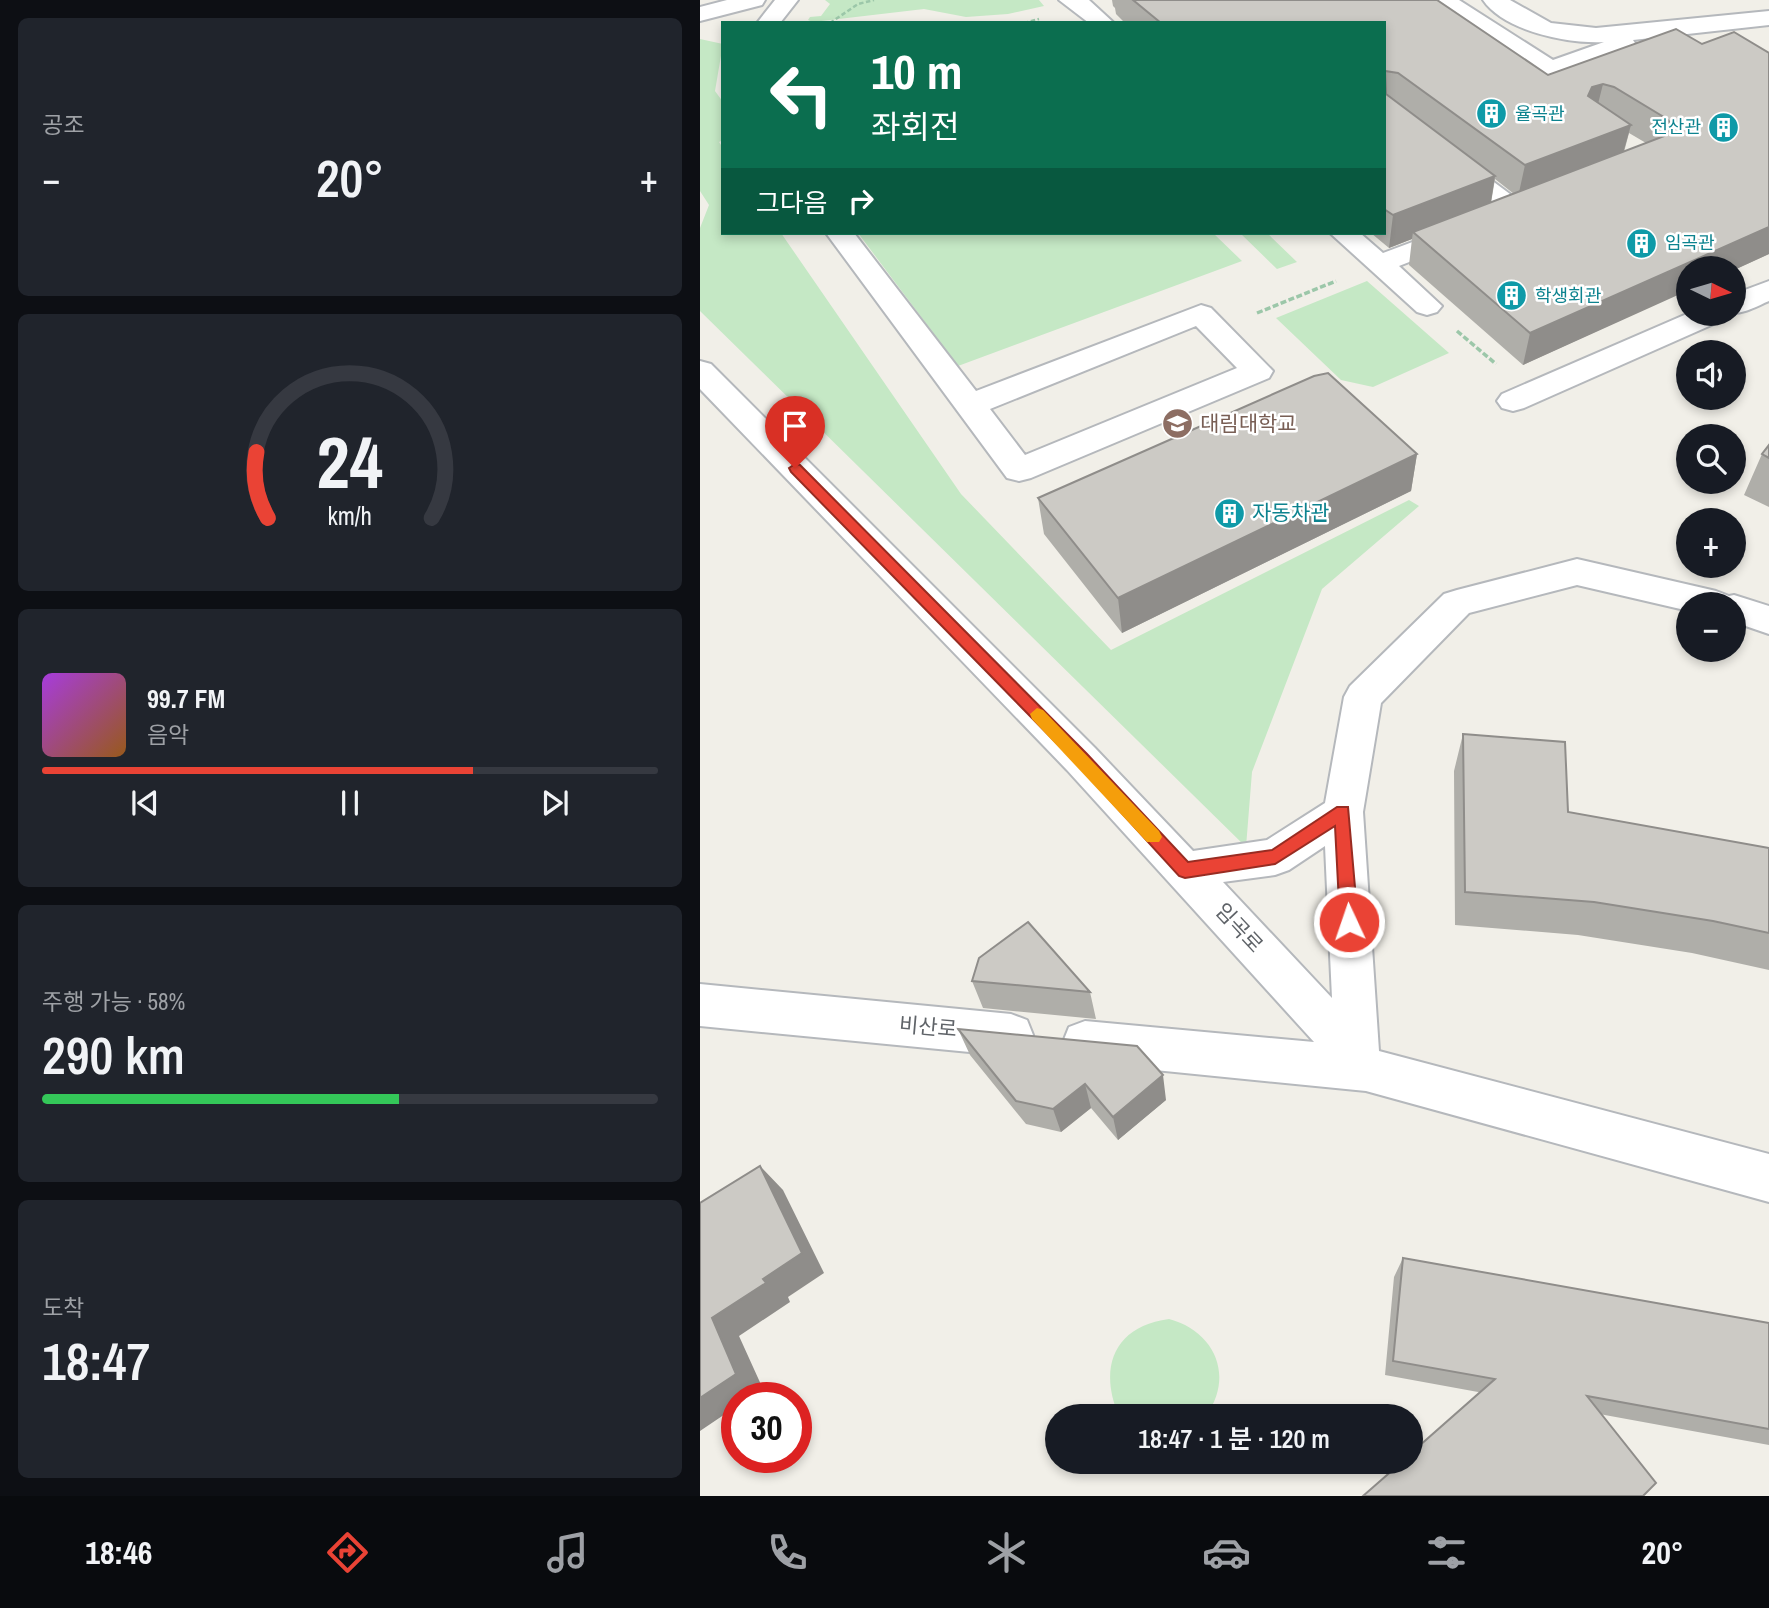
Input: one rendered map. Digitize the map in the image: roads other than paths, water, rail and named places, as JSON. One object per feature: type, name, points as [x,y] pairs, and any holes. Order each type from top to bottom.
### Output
[{"type":"street","points":[[701,15],[754,0]]},
{"type":"street","points":[[770,21],[787,0]]},
{"type":"street","points":[[1070,0],[1084,6],[1100,21]]},
{"type":"street","points":[[1443,0],[1551,69],[1667,27]]},
{"type":"street","points":[[1494,0],[1544,28],[1566,33],[1616,33],[1722,20],[1769,18]]},
{"type":"street","points":[[1722,20],[1740,34],[1762,43]]},
{"type":"street","points":[[1386,114],[1495,219]]},
{"type":"street","points":[[1380,264],[1575,187]]},
{"type":"street","points":[[842,235],[1019,470],[1258,371]]},
{"type":"street","points":[[1346,235],[1427,306]]},
{"type":"street","points":[[1746,300],[1769,290]]},
{"type":"street","points":[[970,405],[1201,314],[1282,395]]},
{"type":"street","points":[[1522,397],[1685,326]]},
{"type":"street","name":"임곡로","points":[[700,372],[1081,759],[1362,1064]]},
{"type":"street","points":[[1676,595],[1577,572],[1457,603],[1363,696],[1342,812],[1362,1064],[1769,1178]]},
{"type":"street","points":[[1746,612],[1769,620]]},
{"type":"street","points":[[1185,870],[1275,857],[1342,812]]},
{"type":"street","name":"비산로","points":[[700,1005],[1362,1064]]},
{"type":"place","name":"율곡관","points":[[1492,114]]},
{"type":"place","name":"전산관","points":[[1724,127]]},
{"type":"place","name":"임곡관","points":[[1642,243]]},
{"type":"place","name":"학생회관","points":[[1512,296]]},
{"type":"place","name":"대림대학교","points":[[1177,424]]},
{"type":"place","name":"자동차관","points":[[1229,513]]}]
